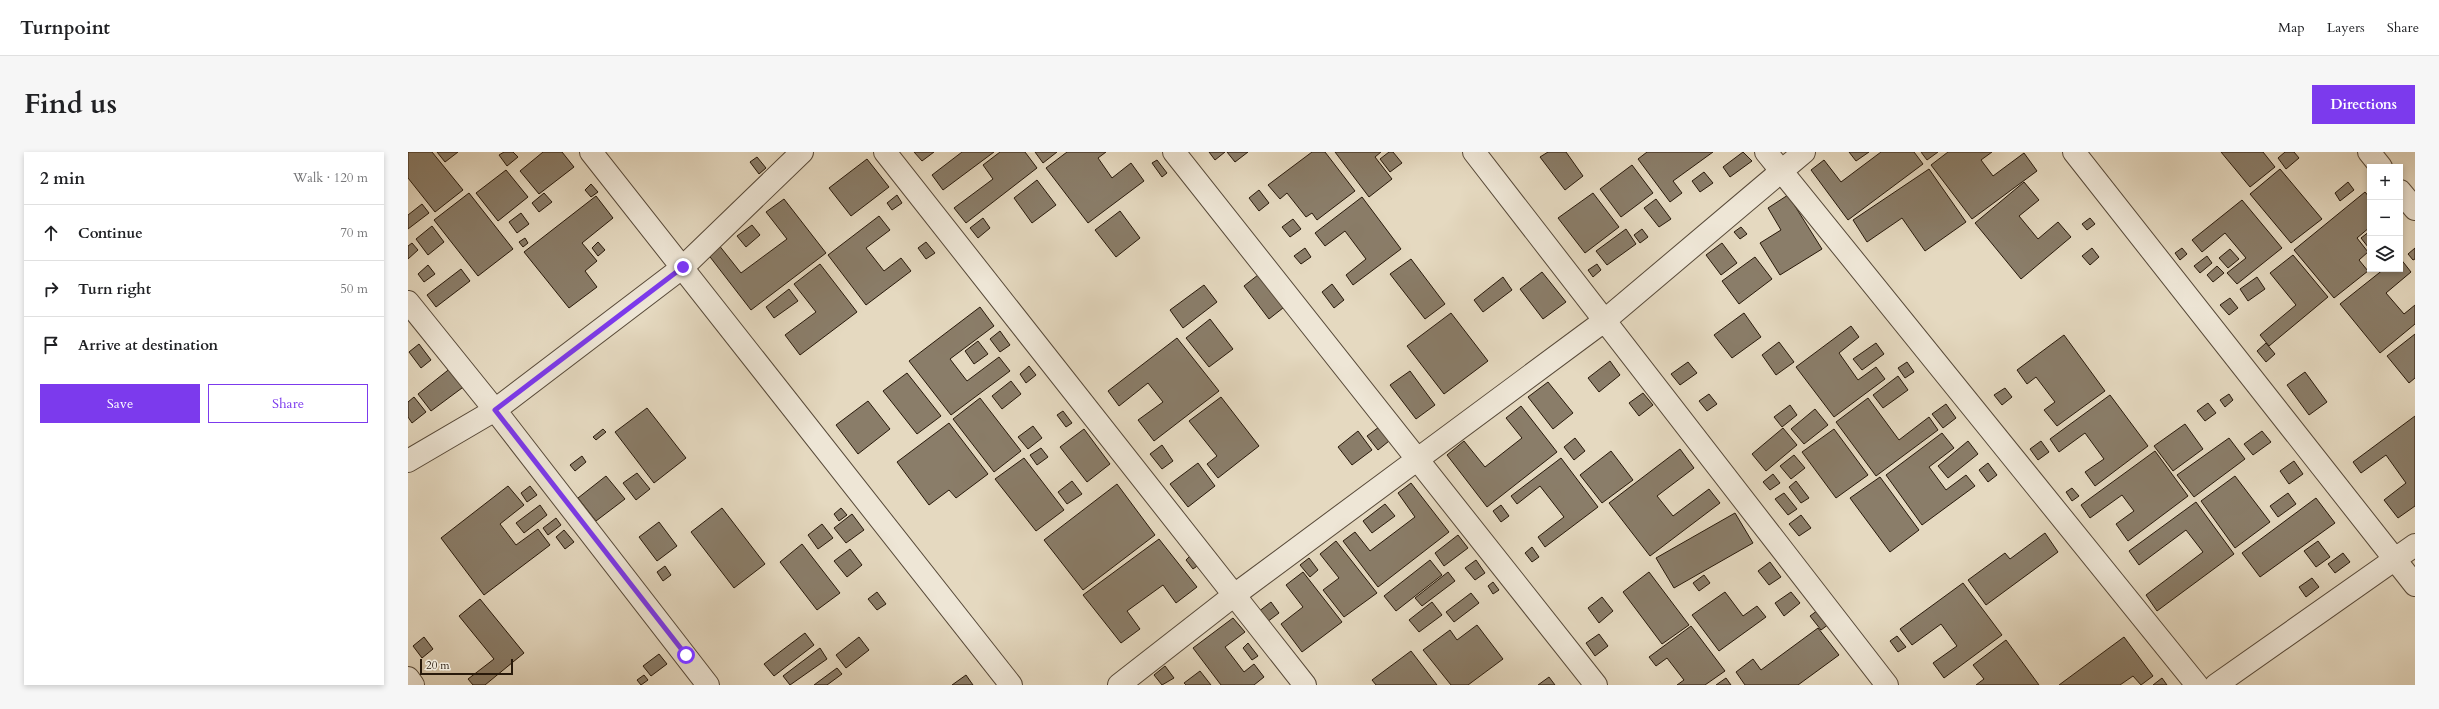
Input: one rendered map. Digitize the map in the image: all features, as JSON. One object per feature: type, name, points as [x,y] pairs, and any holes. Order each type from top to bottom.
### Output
[{"type":"street","points":[[591,152],[1011,685]]},
{"type":"street","points":[[408,461],[495,410],[683,267],[802,152]]},
{"type":"street","points":[[885,152],[1233,596],[1305,685]]},
{"type":"street","points":[[1174,152],[1596,685]]},
{"type":"street","points":[[1474,152],[1887,685]]},
{"type":"street","points":[[1766,152],[2197,685]]},
{"type":"street","points":[[1119,685],[1233,596],[1604,321],[1804,152]]},
{"type":"street","points":[[2074,152],[2415,585]]},
{"type":"street","points":[[2369,152],[2379,164]]},
{"type":"street","points":[[2403,194],[2415,209]]},
{"type":"street","points":[[408,302],[495,410],[708,685]]},
{"type":"street","points":[[2216,685],[2415,545]]},
{"type":"street","points":[[408,678],[413,685]]},
{"type":"building","points":[[408,152],[432,152],[463,190],[435,212],[408,178]]},
{"type":"building","points":[[437,152],[458,152],[445,162]]},
{"type":"building","points":[[504,152],[513,152],[518,157],[507,166],[499,155]]},
{"type":"building","points":[[543,152],[562,152],[574,167],[539,194],[520,171]]},
{"type":"building","points":[[914,152],[934,152],[922,161]]},
{"type":"building","points":[[962,152],[994,152],[943,190],[932,175]]},
{"type":"building","points":[[1000,152],[1025,152],[1037,168],[966,223],[954,208],[993,179],[983,165]]},
{"type":"building","points":[[1035,152],[1057,152],[1043,163]]},
{"type":"building","points":[[1067,152],[1106,152],[1098,158],[1112,178],[1131,163],[1144,181],[1088,223],[1046,168]]},
{"type":"building","points":[[1209,152],[1225,152],[1215,160]]},
{"type":"building","points":[[1227,152],[1248,152],[1235,162]]},
{"type":"building","points":[[1312,152],[1325,152],[1355,191],[1317,220],[1312,213],[1306,217],[1287,193],[1280,199],[1268,185]]},
{"type":"building","points":[[1335,152],[1381,152],[1375,157],[1392,179],[1369,197]]},
{"type":"building","points":[[1389,152],[1393,152],[1402,163],[1390,172],[1380,159]]},
{"type":"building","points":[[1548,152],[1566,152],[1583,176],[1565,190],[1540,157]]},
{"type":"building","points":[[1647,152],[1713,152],[1673,181],[1682,193],[1670,202],[1638,159]]},
{"type":"building","points":[[1743,152],[1752,161],[1730,177],[1723,167]]},
{"type":"building","points":[[1849,152],[1869,152],[1856,161]]},
{"type":"building","points":[[1881,152],[1914,152],[1923,164],[1848,220],[1811,170],[1824,160],[1841,182]]},
{"type":"building","points":[[1921,152],[1938,152],[1927,160]]},
{"type":"building","points":[[1948,152],[1992,152],[1981,160],[1993,176],[2024,153],[2037,171],[1972,219],[1931,165]]},
{"type":"building","points":[[2221,152],[2263,152],[2275,167],[2250,187]]},
{"type":"building","points":[[2285,152],[2294,152],[2299,158],[2286,169],[2278,158]]},
{"type":"building","points":[[757,157],[766,168],[759,174],[750,162]]},
{"type":"building","points":[[867,159],[889,187],[851,216],[829,188]]},
{"type":"building","points":[[1157,160],[1167,173],[1162,177],[1152,163]]},
{"type":"building","points":[[1632,165],[1653,193],[1621,217],[1600,189]]},
{"type":"building","points":[[1929,169],[1966,222],[1925,251],[1902,218],[1867,242],[1853,220]]},
{"type":"building","points":[[2280,169],[2322,219],[2291,243],[2250,194]]},
{"type":"building","points":[[506,170],[528,197],[498,221],[476,193]]},
{"type":"building","points":[[1704,172],[1713,183],[1700,192],[1692,181]]},
{"type":"building","points":[[1037,180],[1056,205],[1032,223],[1014,198]]},
{"type":"building","points":[[2024,182],[2039,200],[2019,216],[2038,239],[2058,222],[2071,237],[2021,279],[1975,223]]},
{"type":"building","points":[[2348,182],[2354,190],[2340,201],[2335,193]]},
{"type":"building","points":[[591,184],[598,192],[591,197],[585,190]]},
{"type":"building","points":[[1259,190],[1269,203],[1259,211],[1249,198]]},
{"type":"building","points":[[2365,192],[2367,194],[2367,230],[2357,238],[2367,251],[2367,253],[2359,260],[2367,272],[2334,298],[2294,250]]},
{"type":"building","points":[[469,193],[513,249],[478,276],[434,220]]},
{"type":"building","points":[[544,193],[552,202],[539,212],[532,203]]},
{"type":"building","points":[[1593,193],[1619,227],[1585,253],[1558,218]]},
{"type":"building","points":[[897,195],[902,203],[892,210],[887,203]]},
{"type":"building","points":[[1788,195],[1822,249],[1780,275],[1760,243],[1781,230],[1768,208]]},
{"type":"building","points":[[596,196],[613,218],[582,243],[597,261],[585,271],[597,287],[569,308],[524,252]]},
{"type":"building","points":[[1362,197],[1401,249],[1353,285],[1346,275],[1366,259],[1345,231],[1325,246],[1315,233]]},
{"type":"building","points":[[784,199],[826,253],[751,310],[707,253],[718,244],[741,273],[787,239],[766,212]]},
{"type":"building","points":[[1656,199],[1671,219],[1659,227],[1644,208]]},
{"type":"building","points":[[2242,200],[2282,248],[2237,284],[2227,273],[2246,258],[2225,233],[2202,252],[2192,240]]},
{"type":"building","points":[[422,204],[429,213],[408,229],[408,215]]},
{"type":"building","points":[[1120,211],[1140,238],[1116,257],[1095,230]]},
{"type":"building","points":[[521,213],[529,224],[517,233],[509,222]]},
{"type":"building","points":[[879,216],[890,230],[866,248],[884,271],[901,258],[911,271],[866,305],[828,255]]},
{"type":"building","points":[[983,218],[990,228],[978,238],[970,228]]},
{"type":"building","points":[[2090,218],[2095,224],[2087,230],[2082,224]]},
{"type":"building","points":[[1293,219],[1301,229],[1290,237],[1282,227]]},
{"type":"building","points":[[752,225],[760,235],[746,247],[737,236]]},
{"type":"building","points":[[432,226],[444,242],[428,255],[416,239]]},
{"type":"building","points":[[1741,227],[1747,234],[1740,239],[1734,232]]},
{"type":"building","points":[[1626,229],[1636,244],[1607,265],[1596,251]]},
{"type":"building","points":[[1642,229],[1648,237],[1640,243],[1634,235]]},
{"type":"building","points":[[2367,233],[2367,246],[2361,238]]},
{"type":"building","points":[[525,238],[528,243],[523,247],[519,242]]},
{"type":"building","points":[[598,242],[605,250],[598,256],[592,248]]},
{"type":"building","points":[[926,242],[935,253],[926,259],[918,248]]},
{"type":"building","points":[[412,243],[418,250],[408,259],[408,246]]},
{"type":"building","points":[[1722,243],[1737,263],[1721,275],[1706,255]]},
{"type":"building","points":[[1305,248],[1311,257],[1301,264],[1294,256]]},
{"type":"building","points":[[2092,248],[2099,257],[2090,265],[2082,256]]},
{"type":"building","points":[[2182,248],[2187,254],[2180,260],[2175,253]]},
{"type":"building","points":[[2415,248],[2415,259],[2413,260],[2408,254]]},
{"type":"building","points":[[2230,249],[2239,259],[2228,268],[2219,258]]},
{"type":"building","points":[[2293,255],[2328,297],[2269,346],[2260,335],[2296,305],[2270,273]]},
{"type":"building","points":[[2207,256],[2212,263],[2200,273],[2194,266]]},
{"type":"building","points":[[1755,257],[1772,279],[1739,304],[1722,281]]},
{"type":"building","points":[[1411,259],[1445,304],[1425,319],[1390,274]]},
{"type":"building","points":[[2403,262],[2411,272],[2386,293],[2404,314],[2415,305],[2415,324],[2380,353],[2340,304],[2380,272],[2403,272]]},
{"type":"building","points":[[820,264],[857,312],[800,355],[785,335],[816,312],[794,284]]},
{"type":"building","points":[[1597,264],[1601,270],[1593,277],[1588,270]]},
{"type":"building","points":[[428,265],[435,274],[424,282],[418,274]]},
{"type":"building","points":[[2217,266],[2224,273],[2213,282],[2207,275]]},
{"type":"building","points":[[461,269],[470,281],[436,307],[427,295]]},
{"type":"building","points":[[1263,271],[1288,304],[1269,319],[1244,286]]},
{"type":"building","points":[[1542,272],[1566,302],[1543,319],[1520,289]]},
{"type":"building","points":[[1503,277],[1512,290],[1483,312],[1474,300]]},
{"type":"building","points":[[2257,277],[2265,289],[2248,301],[2240,289]]},
{"type":"building","points":[[1332,284],[1344,300],[1334,308],[1322,292]]},
{"type":"building","points":[[1204,285],[1217,302],[1183,328],[1170,310]]},
{"type":"building","points":[[789,289],[798,301],[774,318],[766,307]]},
{"type":"building","points":[[2230,298],[2238,308],[2229,315],[2220,305]]},
{"type":"building","points":[[980,307],[994,326],[950,359],[967,381],[999,357],[1010,371],[951,415],[909,361]]},
{"type":"building","points":[[1451,313],[1488,361],[1444,394],[1407,346]]},
{"type":"building","points":[[1744,313],[1761,337],[1732,358],[1714,335]]},
{"type":"building","points":[[1210,319],[1233,349],[1209,367],[1186,338]]},
{"type":"building","points":[[1851,326],[1859,337],[1839,353],[1858,380],[1876,367],[1885,379],[1834,417],[1796,367]]},
{"type":"building","points":[[1000,331],[1010,345],[1000,352],[990,339]]},
{"type":"building","points":[[2415,334],[2415,378],[2409,383],[2387,356]]},
{"type":"building","points":[[2064,335],[2105,391],[2057,426],[2044,410],[2055,402],[2036,377],[2027,384],[2017,370]]},
{"type":"building","points":[[1177,338],[1219,391],[1154,441],[1138,420],[1163,402],[1148,383],[1119,406],[1108,391]]},
{"type":"building","points":[[978,341],[988,354],[974,364],[965,351]]},
{"type":"building","points":[[1779,342],[1794,362],[1776,375],[1762,355]]},
{"type":"building","points":[[1876,343],[1884,354],[1862,370],[1853,359]]},
{"type":"building","points":[[2266,343],[2275,354],[2266,362],[2257,351]]},
{"type":"building","points":[[419,344],[431,360],[421,368],[409,352]]},
{"type":"building","points":[[1610,361],[1620,375],[1599,392],[1588,378]]},
{"type":"building","points":[[1688,362],[1697,373],[1680,385],[1671,374]]},
{"type":"building","points":[[1907,362],[1914,372],[1905,378],[1898,368]]},
{"type":"building","points":[[1029,366],[1036,375],[1026,383],[1020,374]]},
{"type":"building","points":[[452,367],[466,385],[431,411],[418,394]]},
{"type":"building","points":[[1410,371],[1435,405],[1416,419],[1390,385]]},
{"type":"building","points":[[2305,372],[2327,402],[2309,415],[2287,385]]},
{"type":"building","points":[[907,373],[941,416],[917,434],[883,391]]},
{"type":"building","points":[[1898,376],[1908,390],[1883,408],[1873,395]]},
{"type":"building","points":[[1011,381],[1021,394],[1002,409],[992,396]]},
{"type":"building","points":[[1548,382],[1573,413],[1553,429],[1528,397]]},
{"type":"building","points":[[2005,388],[2012,397],[2002,405],[1994,395]]},
{"type":"building","points":[[1643,393],[1653,405],[1639,416],[1629,403]]},
{"type":"building","points":[[1709,394],[1717,404],[1707,411],[1699,401]]},
{"type":"building","points":[[2229,394],[2233,400],[2225,407],[2220,400]]},
{"type":"building","points":[[2110,395],[2148,446],[2095,486],[2085,472],[2104,459],[2085,433],[2059,452],[2050,439]]},
{"type":"building","points":[[414,397],[426,412],[412,423],[408,417],[408,402]]},
{"type":"building","points":[[1221,397],[1259,446],[1218,478],[1207,464],[1217,456],[1189,421]]},
{"type":"building","points":[[980,398],[1021,451],[994,472],[953,419]]},
{"type":"building","points":[[1868,398],[1899,440],[1929,417],[1938,430],[1876,476],[1836,422]]},
{"type":"building","points":[[868,401],[890,429],[858,454],[836,425]]},
{"type":"building","points":[[2208,403],[2216,413],[2205,421],[2197,411]]},
{"type":"building","points":[[1946,404],[1956,418],[1943,428],[1932,414]]},
{"type":"building","points":[[1790,405],[1797,415],[1782,427],[1774,417]]},
{"type":"building","points":[[1521,406],[1557,452],[1487,507],[1447,455],[1464,441],[1485,467],[1522,438],[1506,418]]},
{"type":"building","points":[[647,408],[686,458],[654,483],[615,432]]},
{"type":"building","points":[[1815,409],[1828,425],[1804,444],[1791,429]]},
{"type":"building","points":[[1063,411],[1072,423],[1066,427],[1057,415]]},
{"type":"building","points":[[2415,416],[2415,506],[2398,518],[2384,500],[2406,483],[2386,455],[2361,473],[2353,462]]},
{"type":"building","points":[[949,423],[988,474],[956,498],[949,490],[929,505],[897,462]]},
{"type":"building","points":[[1383,424],[1394,437],[1378,450],[1367,436]]},
{"type":"building","points":[[2185,424],[2203,449],[2173,471],[2154,446]]},
{"type":"building","points":[[1033,426],[1042,438],[1028,449],[1018,437]]},
{"type":"building","points":[[1783,428],[1797,445],[1766,471],[1752,454]]},
{"type":"building","points":[[603,429],[606,432],[596,440],[593,437]]},
{"type":"building","points":[[1084,429],[1110,464],[1087,482],[1060,447]]},
{"type":"building","points":[[1834,429],[1868,475],[1836,498],[1802,452]]},
{"type":"building","points":[[1358,431],[1372,450],[1352,465],[1338,447]]},
{"type":"building","points":[[2262,431],[2271,442],[2253,455],[2244,444]]},
{"type":"building","points":[[1942,433],[1954,448],[1929,467],[1946,490],[1966,475],[1975,486],[1922,525],[1886,475]]},
{"type":"building","points":[[1575,438],[1585,451],[1574,460],[1564,447]]},
{"type":"building","points":[[2229,438],[2245,459],[2194,497],[2177,475]]},
{"type":"building","points":[[1968,441],[1978,454],[1948,478],[1938,466]]},
{"type":"building","points":[[2041,441],[2049,452],[2038,460],[2030,449]]},
{"type":"building","points":[[1162,445],[1173,461],[1162,469],[1150,454]]},
{"type":"building","points":[[1041,448],[1048,457],[1037,465],[1030,455]]},
{"type":"building","points":[[1680,449],[1694,468],[1657,496],[1673,516],[1709,489],[1720,503],[1650,556],[1609,503]]},
{"type":"building","points":[[1611,451],[1633,480],[1602,503],[1580,475]]},
{"type":"building","points":[[2155,451],[2188,496],[2128,541],[2116,524],[2134,511],[2122,495],[2090,518],[2081,505]]},
{"type":"building","points":[[1794,455],[1805,468],[1791,479],[1780,466]]},
{"type":"building","points":[[582,456],[586,462],[575,471],[570,465]]},
{"type":"building","points":[[1024,458],[1064,510],[1036,531],[995,479]]},
{"type":"building","points":[[1561,458],[1598,507],[1545,547],[1538,537],[1564,517],[1540,486],[1517,504],[1511,496]]},
{"type":"building","points":[[2294,461],[2303,474],[2289,484],[2280,471]]},
{"type":"building","points":[[1198,463],[1215,486],[1188,507],[1170,484]]},
{"type":"building","points":[[1988,463],[1997,475],[1988,482],[1979,470]]},
{"type":"building","points":[[637,473],[650,489],[636,500],[623,483]]},
{"type":"building","points":[[1773,474],[1780,483],[1770,490],[1763,482]]},
{"type":"building","points":[[606,476],[625,499],[596,521],[578,498]]},
{"type":"building","points":[[2235,476],[2270,522],[2235,548],[2201,501]]},
{"type":"building","points":[[1880,477],[1919,530],[1890,552],[1850,498]]},
{"type":"building","points":[[1072,481],[1082,494],[1067,504],[1058,492]]},
{"type":"building","points":[[1796,481],[1809,498],[1801,503],[1789,487]]},
{"type":"building","points":[[1411,483],[1449,532],[1378,587],[1343,541],[1355,532],[1370,551],[1415,517],[1398,493]]},
{"type":"building","points":[[1117,484],[1155,535],[1083,590],[1044,540]]},
{"type":"building","points":[[508,486],[524,505],[500,524],[516,545],[538,529],[550,545],[484,595],[441,538]]},
{"type":"building","points":[[530,486],[537,495],[527,502],[521,493]]},
{"type":"building","points":[[2072,488],[2079,496],[2072,501],[2066,492]]},
{"type":"building","points":[[1784,493],[1797,509],[1788,515],[1775,499]]},
{"type":"building","points":[[2288,493],[2296,504],[2278,517],[2270,506]]},
{"type":"building","points":[[2316,498],[2335,523],[2260,577],[2242,553]]},
{"type":"building","points":[[2196,502],[2234,554],[2157,611],[2146,595],[2203,552],[2186,530],[2139,565],[2129,551]]},
{"type":"building","points":[[1385,504],[1395,516],[1372,533],[1363,521]]},
{"type":"building","points":[[540,505],[547,515],[524,533],[516,523]]},
{"type":"building","points":[[1501,505],[1509,516],[1501,522],[1493,511]]},
{"type":"building","points":[[722,508],[765,564],[734,588],[691,532]]},
{"type":"building","points":[[841,508],[847,515],[839,521],[834,514]]},
{"type":"building","points":[[1735,513],[1753,543],[1674,588],[1656,558]]},
{"type":"building","points":[[852,514],[864,530],[846,543],[834,528]]},
{"type":"building","points":[[1801,515],[1811,528],[1799,536],[1789,524]]},
{"type":"building","points":[[556,518],[561,525],[548,535],[543,528]]},
{"type":"building","points":[[659,522],[677,546],[657,561],[639,537]]},
{"type":"building","points":[[822,524],[833,538],[818,549],[808,535]]},
{"type":"building","points":[[564,530],[574,542],[565,549],[556,537]]},
{"type":"building","points":[[2045,533],[2058,552],[1986,605],[1968,580],[2005,553],[2010,559]]},
{"type":"building","points":[[1458,535],[1468,548],[1444,566],[1435,553]]},
{"type":"building","points":[[1159,539],[1197,587],[1176,603],[1163,585],[1127,611],[1140,629],[1121,643],[1083,595]]},
{"type":"building","points":[[1336,541],[1377,593],[1344,617],[1323,590],[1339,578],[1320,554]]},
{"type":"building","points":[[2318,541],[2330,557],[2316,567],[2304,551]]},
{"type":"building","points":[[802,544],[840,593],[817,610],[780,562]]},
{"type":"building","points":[[1532,547],[1539,557],[1532,562],[1525,553]]},
{"type":"building","points":[[850,549],[862,565],[847,577],[834,561]]},
{"type":"building","points":[[2343,553],[2350,562],[2335,573],[2328,564]]},
{"type":"building","points":[[1192,554],[1200,564],[1193,569],[1186,560]]},
{"type":"building","points":[[1309,558],[1318,570],[1310,577],[1300,565]]},
{"type":"building","points":[[1430,560],[1442,575],[1396,611],[1384,596]]},
{"type":"building","points":[[1476,560],[1485,573],[1475,580],[1465,568]]},
{"type":"building","points":[[1770,562],[1781,577],[1769,585],[1758,571]]},
{"type":"building","points":[[665,566],[671,575],[663,581],[657,572]]},
{"type":"building","points":[[1303,572],[1342,622],[1302,652],[1281,624],[1303,607],[1286,585]]},
{"type":"building","points":[[1448,572],[1455,581],[1422,606],[1415,598]]},
{"type":"building","points":[[1649,572],[1689,625],[1662,644],[1623,592]]},
{"type":"building","points":[[1704,575],[1710,583],[1699,591],[1693,583]]},
{"type":"building","points":[[2312,578],[2319,587],[2306,597],[2299,587]]},
{"type":"building","points":[[1493,582],[1499,590],[1493,594],[1488,586]]},
{"type":"building","points":[[1963,583],[2002,635],[1944,678],[1933,663],[1957,646],[1941,624],[1912,645],[1900,629]]},
{"type":"building","points":[[877,592],[886,604],[877,610],[868,599]]},
{"type":"building","points":[[1725,592],[1743,616],[1757,606],[1766,617],[1719,651],[1692,615]]},
{"type":"building","points":[[1791,592],[1800,603],[1784,616],[1775,603]]},
{"type":"building","points":[[1471,593],[1479,603],[1454,622],[1446,612]]},
{"type":"building","points":[[1602,597],[1613,611],[1599,623],[1588,608]]},
{"type":"building","points":[[480,599],[524,653],[485,685],[473,685],[468,679],[494,659],[459,616]]},
{"type":"building","points":[[1271,602],[1279,613],[1267,622],[1258,612]]},
{"type":"building","points":[[1432,602],[1442,615],[1419,632],[1409,620]]},
{"type":"building","points":[[1822,607],[1833,621],[1821,630],[1810,616]]},
{"type":"building","points":[[1233,618],[1245,632],[1225,647],[1244,672],[1254,664],[1264,677],[1254,685],[1221,685],[1193,648]]},
{"type":"building","points":[[1477,625],[1503,659],[1468,685],[1451,685],[1423,650],[1450,630],[1457,640]]},
{"type":"building","points":[[1691,626],[1725,671],[1705,685],[1677,685],[1684,680],[1667,658],[1656,666],[1649,657]]},
{"type":"building","points":[[1818,628],[1839,655],[1798,685],[1745,685],[1736,672],[1753,659],[1761,670]]},
{"type":"building","points":[[805,633],[814,645],[774,676],[764,664]]},
{"type":"building","points":[[1599,634],[1608,646],[1595,656],[1586,643]]},
{"type":"building","points":[[1897,636],[1906,647],[1898,652],[1890,641]]},
{"type":"building","points":[[424,637],[433,649],[422,658],[413,646]]},
{"type":"building","points":[[859,637],[869,650],[846,668],[836,655]]},
{"type":"building","points":[[2124,637],[2153,676],[2141,685],[2133,676],[2120,685],[2059,685]]},
{"type":"building","points":[[2006,640],[2039,685],[1976,685],[1984,679],[1973,665]]},
{"type":"building","points":[[1248,643],[1258,656],[1252,660],[1243,648]]},
{"type":"building","points":[[820,648],[827,659],[790,685],[783,676]]},
{"type":"building","points":[[1411,651],[1437,685],[1376,685],[1372,680]]},
{"type":"building","points":[[659,654],[667,664],[651,676],[643,666]]},
{"type":"building","points":[[1165,666],[1174,678],[1162,685],[1154,675]]},
{"type":"building","points":[[837,668],[842,674],[827,685],[814,685]]},
{"type":"building","points":[[1200,671],[1211,685],[1186,685],[1184,683]]},
{"type":"building","points":[[644,675],[648,680],[641,685],[637,680]]},
{"type":"building","points":[[966,675],[973,685],[952,685]]},
{"type":"building","points":[[1549,677],[1555,685],[1538,685]]},
{"type":"building","points":[[1726,678],[1731,685],[1716,685]]},
{"type":"building","points":[[2162,678],[2167,685],[2153,685]]},
{"type":"route","points":[[683,267],[495,410],[686,655]]}]
